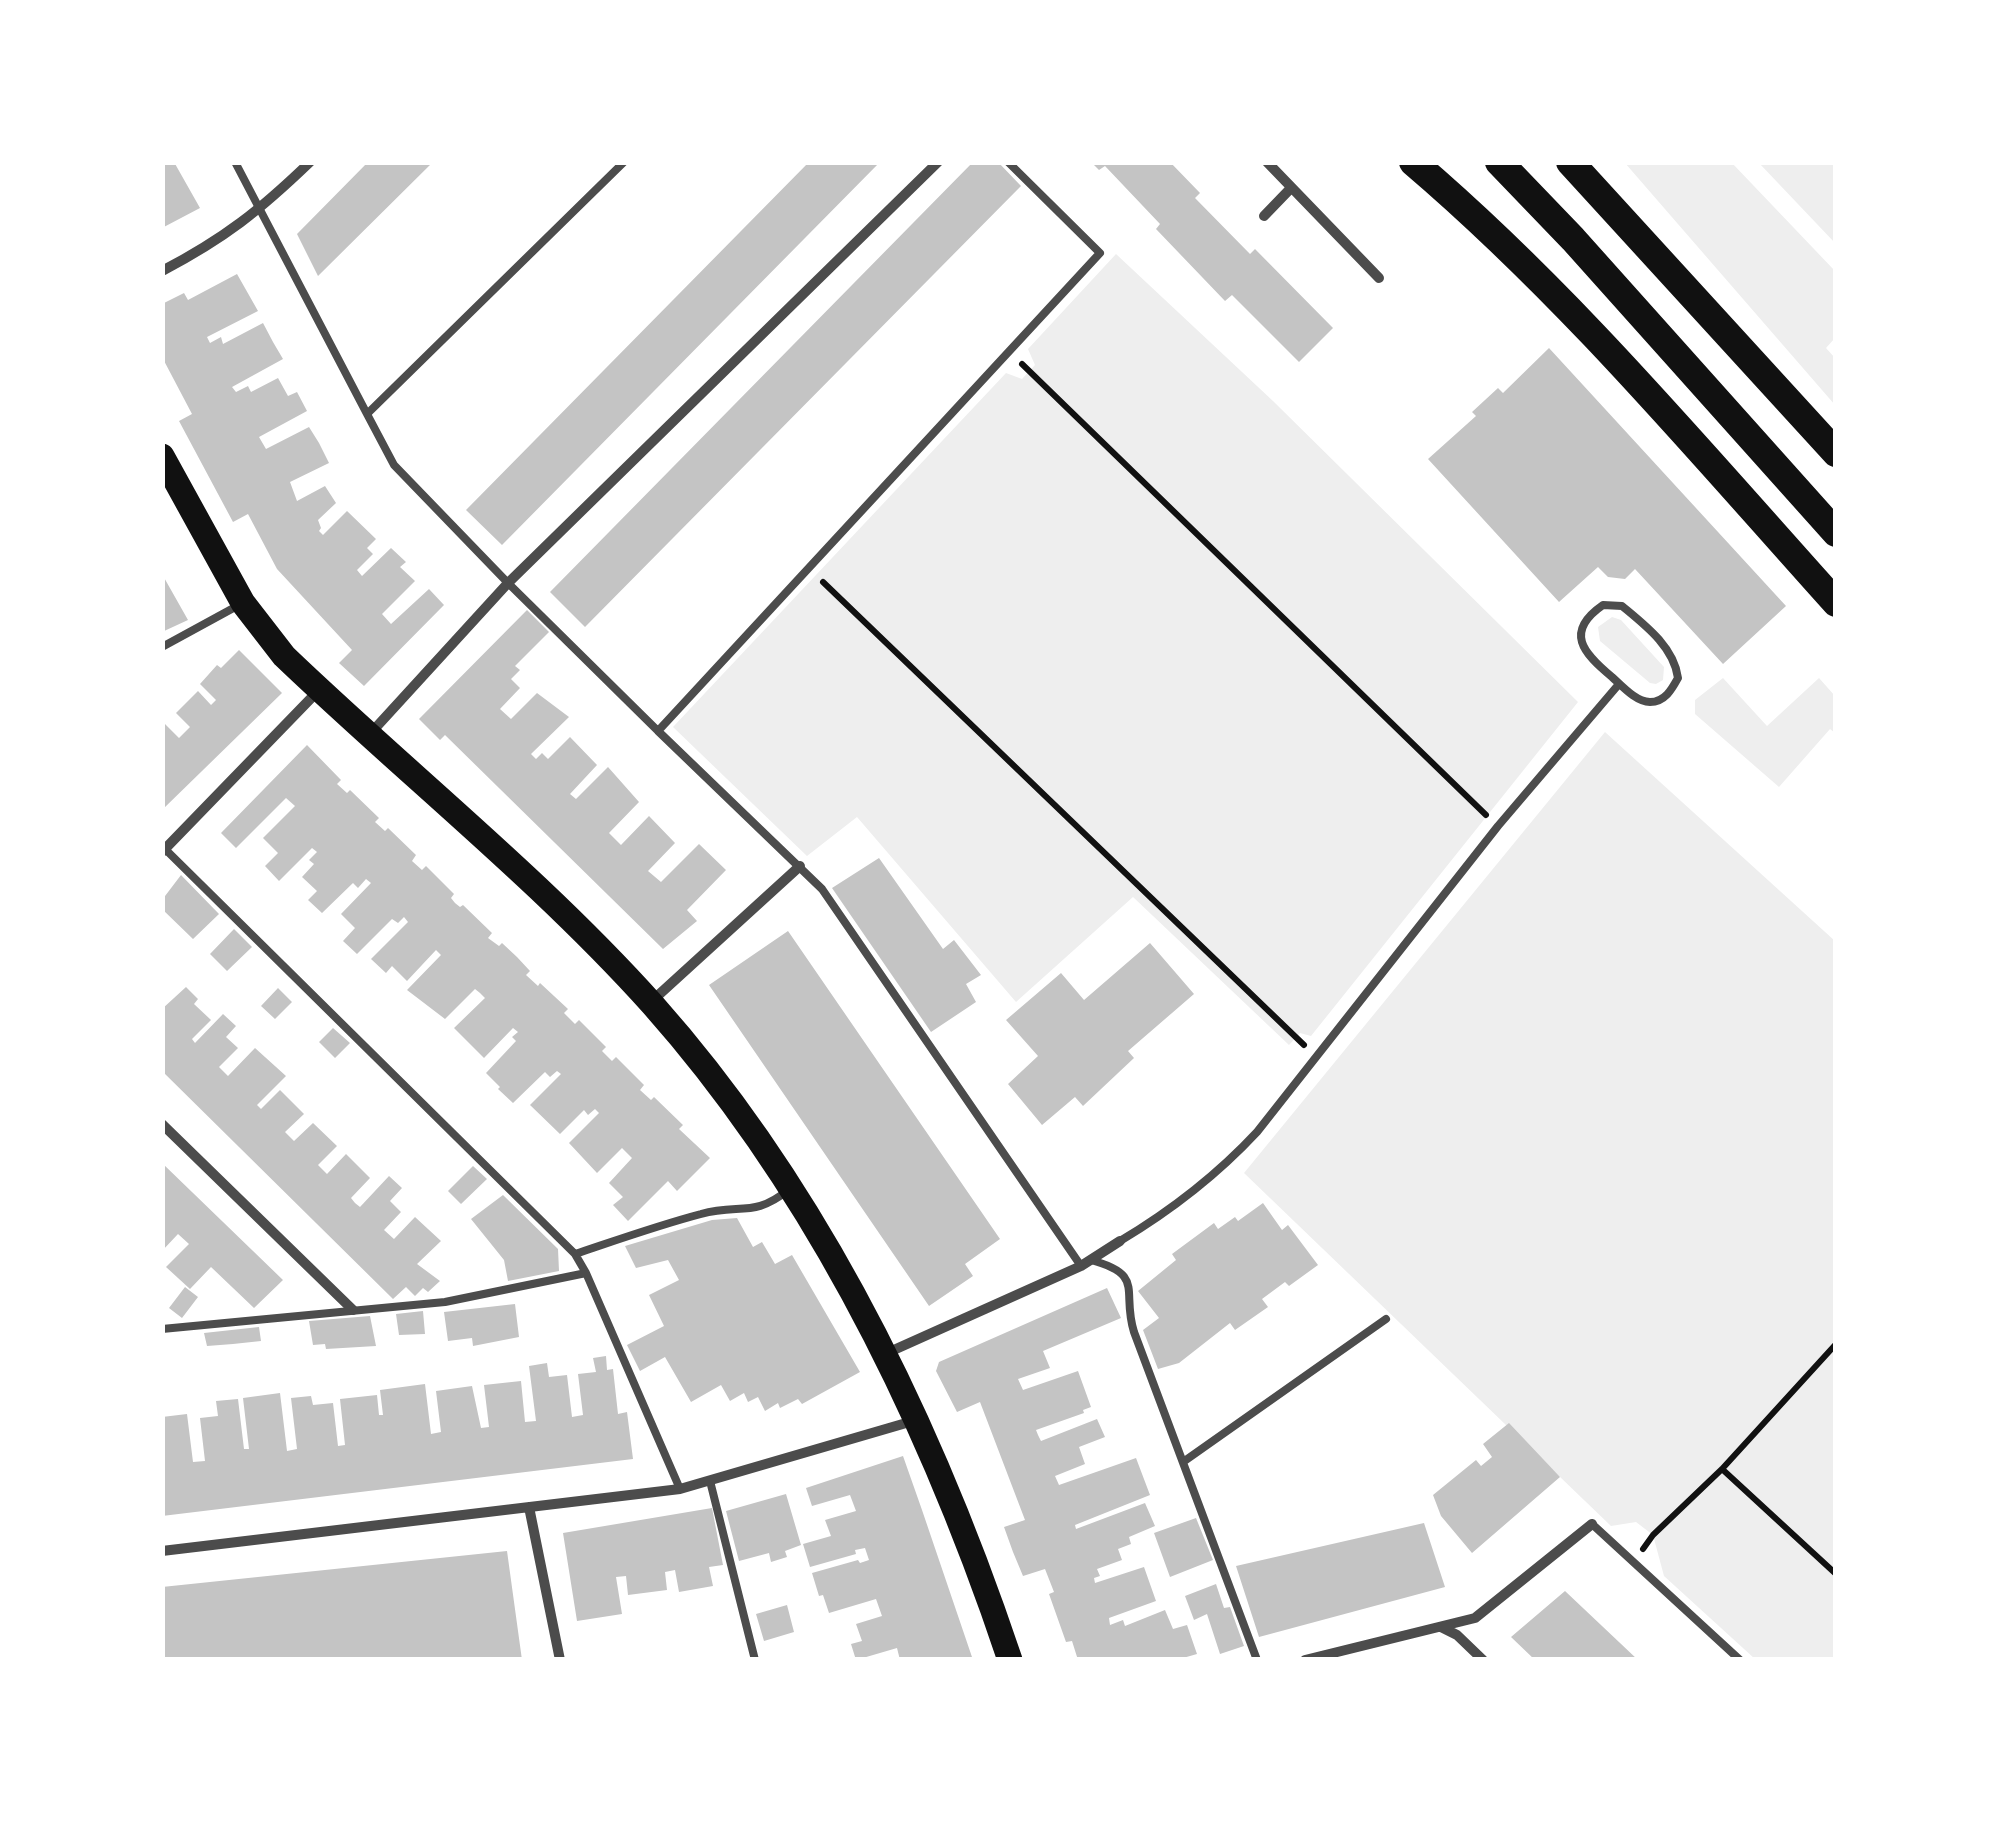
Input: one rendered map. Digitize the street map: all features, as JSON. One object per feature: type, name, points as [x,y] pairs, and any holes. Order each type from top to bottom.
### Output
[{"type":"highway","points":[[1413,162],[1594,337],[1836,603]]},
{"type":"highway","points":[[1481,162],[1573,239]]},
{"type":"highway","points":[[1499,162],[1573,239],[1836,533]]},
{"type":"highway","points":[[1572,162],[1836,453]]},
{"type":"main road","points":[[162,456],[243,603],[284,656],[548,900],[650,1003],[730,1100],[818,1233],[918,1420],[979,1566],[1010,1660]]},
{"type":"street","points":[[162,271],[216,243],[260,210],[310,162]]},
{"type":"street","points":[[368,735],[508,583],[938,162]]},
{"type":"street","points":[[1267,162],[1379,278]]},
{"type":"street","points":[[1264,216],[1292,188]]},
{"type":"street","points":[[163,850],[319,690]]},
{"type":"street","points":[[650,1003],[800,866]]},
{"type":"street","points":[[162,1124],[353,1310]]},
{"type":"street","points":[[884,1354],[1085,1263],[1120,1241]]},
{"type":"street","points":[[162,1551],[680,1489],[918,1420]]},
{"type":"street","points":[[529,1507],[560,1660]]},
{"type":"street","points":[[1304,1660],[1476,1618],[1592,1524]]},
{"type":"street","points":[[1439,1626],[1457,1634],[1483,1660]]},
{"type":"lane","points":[[235,162],[394,465],[508,583],[822,889],[1085,1263],[1116,1267],[1126,1280],[1131,1324],[1257,1660]]},
{"type":"lane","points":[[367,414],[624,162]]},
{"type":"lane","points":[[658,731],[1100,253],[1008,162]]},
{"type":"lane","points":[[162,646],[243,603]]},
{"type":"lane","points":[[1603,605],[1622,606],[1659,640],[1676,664],[1678,678],[1670,692],[1653,702],[1640,700],[1619,684],[1588,656],[1580,642],[1588,615],[1603,605]]},
{"type":"lane","points":[[1120,1241],[1185,1199],[1221,1170],[1257,1132],[1498,826],[1619,684]]},
{"type":"lane","points":[[163,850],[575,1254],[680,1489]]},
{"type":"lane","points":[[575,1254],[717,1210],[758,1209],[789,1189]]},
{"type":"lane","points":[[162,1329],[444,1302],[586,1274]]},
{"type":"lane","points":[[1183,1462],[1386,1319]]},
{"type":"lane","points":[[710,1481],[755,1660]]},
{"type":"lane","points":[[1592,1524],[1740,1660]]},
{"type":"path","points":[[1010,352],[1498,826]]},
{"type":"path","points":[[807,568],[1316,1056]]},
{"type":"path","points":[[1634,1562],[1653,1535],[1722,1469],[1836,1344]]},
{"type":"path","points":[[1722,1469],[1836,1574]]},
{"type":"shaded area","points":[[1625,163],[1732,163],[1835,271],[1835,338],[1826,348],[1835,358],[1835,405]]},
{"type":"shaded area","points":[[1759,163],[1835,163],[1835,243]]},
{"type":"shaded area","points":[[1116,254],[1273,401],[1578,702],[1311,1036],[1300,1033],[1289,1045],[1133,897],[1016,1002],[857,817],[807,856],[673,727],[1006,373],[1022,379],[1035,365],[1028,349]]},
{"type":"shaded area","points":[[1612,617],[1621,620],[1664,667],[1663,680],[1650,683],[1600,641],[1598,627]]},
{"type":"shaded area","points":[[1723,678],[1767,726],[1819,678],[1835,696],[1835,733],[1830,729],[1779,787],[1695,714],[1695,700]]},
{"type":"shaded area","points":[[1605,732],[1835,941],[1835,1659],[1755,1659],[1664,1576],[1653,1535],[1636,1522],[1611,1526],[1244,1173]]},
{"type":"building","points":[[162,162],[174,162],[200,208],[162,228]]},
{"type":"building","points":[[368,162],[433,162],[318,276],[297,234]]},
{"type":"building","points":[[809,162],[880,162],[502,545],[466,510]]},
{"type":"building","points":[[973,162],[998,162],[1021,186],[585,627],[550,592]]},
{"type":"building","points":[[1091,162],[1170,162],[1200,193],[1195,198],[1250,254],[1255,249],[1333,328],[1299,362],[1232,295],[1225,301],[1156,229],[1160,224],[1105,166],[1099,170]]},
{"type":"building","points":[[237,274],[258,311],[207,337],[210,343],[221,337],[223,344],[263,323],[283,359],[232,387],[236,392],[248,386],[251,392],[278,378],[288,396],[297,392],[307,411],[259,437],[266,449],[309,427],[319,443],[329,463],[290,482],[297,501],[325,486],[336,503],[318,520],[319,531],[323,535],[347,511],[376,539],[367,548],[373,554],[357,570],[362,576],[391,548],[406,562],[400,567],[415,581],[382,614],[391,624],[429,589],[444,605],[364,686],[339,663],[352,650],[277,569],[248,514],[233,522],[179,421],[192,414],[162,357],[162,304],[184,293],[188,300]]},
{"type":"building","points":[[1549,348],[1786,606],[1723,664],[1635,569],[1625,579],[1608,577],[1598,567],[1559,602],[1428,459],[1476,416],[1472,412],[1498,388],[1503,393]]},
{"type":"building","points":[[162,574],[188,620],[162,632]]},
{"type":"building","points":[[527,610],[549,632],[515,666],[520,670],[511,679],[520,688],[500,709],[511,719],[537,693],[569,717],[531,754],[536,759],[542,753],[548,759],[570,737],[597,765],[570,794],[576,799],[608,767],[639,802],[609,833],[621,845],[649,816],[675,843],[648,871],[661,882],[699,844],[726,870],[687,910],[697,921],[663,949],[445,735],[440,740],[419,719]]},
{"type":"building","points":[[239,650],[282,693],[162,810],[162,726],[165,724],[179,738],[190,727],[176,713],[198,691],[211,705],[216,700],[200,684],[217,665],[221,668]]},
{"type":"building","points":[[307,745],[341,780],[337,784],[347,793],[350,790],[379,818],[375,822],[385,831],[388,828],[416,855],[412,861],[422,870],[426,866],[454,894],[451,898],[455,903],[463,905],[492,933],[488,938],[499,946],[502,943],[517,957],[530,971],[526,975],[568,1009],[564,1013],[575,1024],[579,1020],[606,1047],[602,1051],[612,1061],[616,1057],[644,1085],[640,1090],[651,1100],[654,1097],[683,1125],[679,1129],[710,1158],[677,1191],[668,1181],[628,1221],[613,1205],[623,1197],[609,1183],[632,1158],[622,1148],[597,1173],[569,1143],[599,1113],[595,1109],[588,1115],[584,1110],[560,1134],[530,1105],[561,1074],[557,1071],[550,1077],[545,1072],[513,1103],[486,1073],[516,1041],[512,1037],[518,1032],[513,1028],[484,1058],[454,1028],[485,998],[475,989],[445,1019],[407,990],[441,955],[436,950],[407,981],[392,966],[386,973],[371,959],[408,922],[404,917],[398,923],[392,919],[357,954],[343,941],[355,928],[341,914],[371,883],[366,879],[358,888],[353,883],[322,913],[308,900],[317,891],[302,877],[314,864],[309,860],[317,852],[312,848],[279,881],[265,866],[278,853],[263,838],[295,806],[286,798],[236,848],[221,833]]},
{"type":"building","points":[[879,858],[943,949],[954,940],[981,975],[966,984],[976,1002],[931,1032],[832,888]]},
{"type":"building","points":[[181,875],[219,914],[193,939],[162,909],[162,900]]},
{"type":"building","points":[[234,929],[252,947],[227,971],[210,954]]},
{"type":"building","points":[[788,931],[1000,1239],[965,1264],[973,1276],[929,1306],[709,985]]},
{"type":"building","points":[[1150,943],[1194,994],[1128,1051],[1134,1058],[1083,1106],[1075,1097],[1042,1125],[1008,1084],[1038,1056],[1006,1020],[1061,973],[1084,1000]]},
{"type":"building","points":[[186,987],[198,999],[194,1004],[211,1020],[192,1039],[195,1043],[223,1014],[236,1026],[226,1037],[238,1048],[219,1067],[228,1076],[255,1048],[286,1076],[257,1105],[261,1109],[280,1090],[304,1114],[285,1132],[294,1141],[313,1123],[337,1146],[318,1165],[327,1174],[346,1154],[370,1178],[351,1198],[355,1203],[360,1207],[389,1176],[402,1188],[390,1201],[401,1212],[384,1230],[394,1239],[415,1217],[441,1241],[417,1264],[440,1281],[428,1292],[423,1288],[415,1296],[406,1287],[393,1299],[162,1071],[162,1009]]},
{"type":"building","points":[[278,988],[292,1002],[275,1019],[261,1006]]},
{"type":"building","points":[[333,1028],[350,1043],[335,1058],[319,1042]]},
{"type":"building","points":[[162,1163],[283,1280],[254,1308],[211,1267],[190,1289],[166,1267],[189,1244],[178,1234],[162,1251]]},
{"type":"building","points":[[473,1166],[487,1179],[461,1204],[448,1191]]},
{"type":"building","points":[[503,1195],[558,1249],[559,1271],[508,1281],[504,1260],[471,1219]]},
{"type":"building","points":[[1263,1203],[1282,1230],[1288,1225],[1318,1265],[1262,1299],[1268,1307],[1235,1330],[1230,1323],[1179,1363],[1158,1369],[1143,1330],[1159,1318],[1138,1291],[1176,1260],[1172,1254],[1214,1223],[1218,1229],[1235,1217],[1238,1221]]},
{"type":"building","points":[[737,1218],[753,1247],[762,1242],[775,1264],[792,1255],[860,1372],[802,1404],[798,1399],[780,1408],[778,1403],[765,1411],[758,1397],[748,1402],[744,1393],[730,1401],[721,1385],[691,1402],[665,1357],[640,1371],[627,1345],[664,1326],[649,1295],[679,1280],[668,1260],[636,1268],[625,1246],[712,1220]]},
{"type":"building","points":[[185,1287],[198,1297],[182,1318],[169,1308]]},
{"type":"building","points":[[1107,1288],[1121,1318],[1043,1351],[1050,1368],[1018,1379],[1023,1390],[1078,1371],[1091,1407],[1036,1430],[1038,1435],[1041,1441],[1097,1419],[1105,1437],[1079,1447],[1085,1464],[1055,1476],[1059,1485],[1136,1458],[1150,1495],[1075,1525],[1076,1529],[1145,1503],[1155,1526],[1129,1537],[1131,1544],[1118,1549],[1122,1560],[1097,1569],[1100,1576],[1094,1578],[1095,1583],[1144,1567],[1156,1601],[1109,1618],[1110,1625],[1123,1620],[1125,1626],[1165,1610],[1173,1629],[1187,1625],[1197,1654],[1176,1660],[1078,1660],[1072,1641],[1066,1642],[1049,1594],[1054,1592],[1045,1569],[1023,1576],[1013,1552],[1004,1527],[1025,1520],[980,1402],[957,1412],[936,1371],[939,1362]]},
{"type":"building","points":[[515,1304],[519,1337],[473,1346],[472,1338],[448,1341],[444,1312]]},
{"type":"building","points":[[423,1311],[425,1334],[399,1335],[396,1314]]},
{"type":"building","points":[[370,1316],[376,1346],[326,1349],[325,1344],[313,1345],[309,1321]]},
{"type":"building","points":[[259,1327],[261,1341],[207,1346],[204,1333]]},
{"type":"building","points":[[606,1356],[607,1370],[613,1369],[618,1414],[627,1412],[633,1459],[162,1516],[162,1417],[187,1414],[193,1462],[205,1461],[200,1418],[218,1416],[216,1401],[238,1399],[244,1449],[249,1449],[243,1398],[280,1393],[287,1451],[297,1449],[291,1398],[311,1396],[313,1405],[333,1403],[338,1446],[345,1445],[340,1399],[377,1395],[379,1415],[383,1415],[380,1390],[425,1384],[431,1434],[441,1432],[436,1391],[472,1386],[481,1428],[489,1427],[484,1385],[521,1381],[525,1422],[536,1421],[529,1366],[547,1363],[549,1377],[567,1375],[572,1417],[583,1415],[578,1374],[596,1372],[593,1358]]},
{"type":"building","points":[[1509,1423],[1560,1477],[1472,1553],[1441,1516],[1433,1495],[1476,1460],[1481,1466],[1492,1457],[1483,1444]]},
{"type":"building","points":[[903,1456],[973,1660],[900,1660],[897,1648],[856,1660],[851,1644],[862,1641],[856,1624],[882,1616],[876,1599],[829,1613],[823,1595],[819,1596],[812,1573],[869,1560],[865,1548],[810,1567],[803,1544],[831,1536],[825,1520],[856,1511],[850,1495],[812,1506],[806,1488]]},
{"type":"building","points":[[786,1494],[801,1545],[785,1551],[787,1557],[771,1562],[769,1553],[739,1561],[726,1511]]},
{"type":"building","points":[[712,1508],[723,1565],[709,1567],[713,1586],[679,1592],[675,1570],[665,1572],[667,1590],[628,1595],[626,1576],[616,1577],[622,1614],[577,1621],[563,1533]]},
{"type":"building","points":[[1196,1518],[1213,1560],[1170,1577],[1154,1533]]},
{"type":"building","points":[[1424,1523],[1445,1587],[1259,1637],[1236,1566]]},
{"type":"building","points":[[507,1551],[522,1660],[162,1660],[162,1587]]},
{"type":"building","points":[[1216,1584],[1224,1608],[1230,1607],[1244,1646],[1220,1654],[1207,1614],[1194,1620],[1185,1596]]},
{"type":"building","points":[[1565,1591],[1638,1660],[1535,1660],[1511,1637]]},
{"type":"building","points":[[787,1605],[794,1632],[764,1641],[756,1614]]}]
